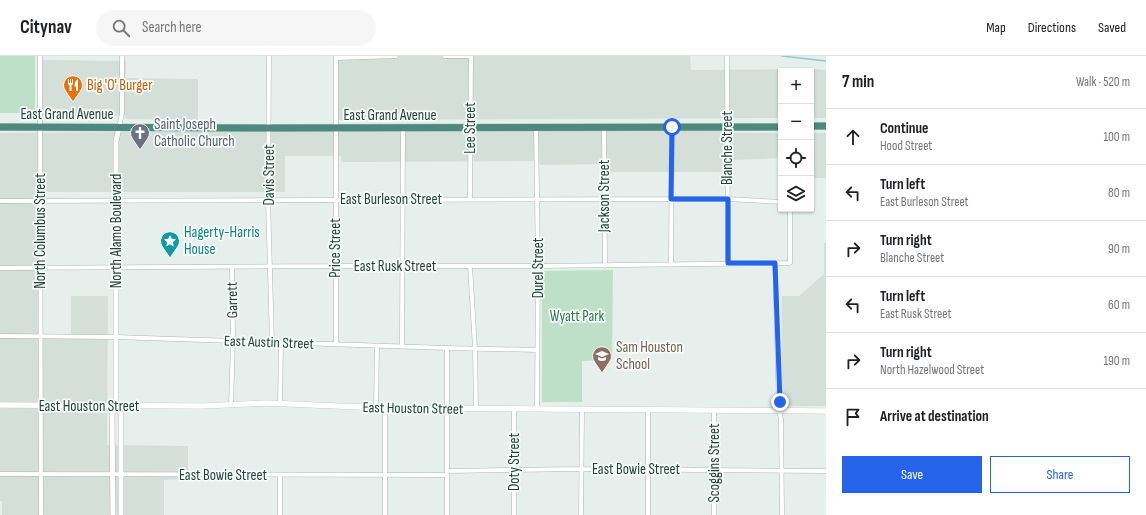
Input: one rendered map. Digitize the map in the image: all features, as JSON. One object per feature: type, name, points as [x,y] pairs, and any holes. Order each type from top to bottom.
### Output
[{"type":"highway","name":"East Grand Avenue","points":[[0,127],[403,128],[778,126]]},
{"type":"highway","points":[[814,126],[826,126]]},
{"type":"main road","name":"East Houston Street","points":[[0,406],[203,406],[280,404],[376,408],[826,411]]},
{"type":"street","name":"North Columbus Street","points":[[40,56],[41,515]]},
{"type":"street","name":"North Alamo Boulevard","points":[[116,406],[116,141],[122,114],[122,56]]},
{"type":"street","name":"Davis Street","points":[[270,56],[268,200],[272,342]]},
{"type":"street","points":[[336,57],[396,56]]},
{"type":"street","points":[[444,56],[471,56]]},
{"type":"street","name":"Lee Street","points":[[470,199],[471,56]]},
{"type":"street","name":"Blanche Street","points":[[727,56],[728,263]]},
{"type":"street","name":"Price Street","points":[[336,57],[336,344]]},
{"type":"street","name":"Durel Street","points":[[536,127],[538,199],[537,408]]},
{"type":"street","name":"Jackson Street","points":[[604,127],[605,266]]},
{"type":"street","points":[[671,265],[672,127]]},
{"type":"street","points":[[402,346],[403,128]]},
{"type":"street","name":"East Burleson Street","points":[[0,201],[728,199],[778,202]]},
{"type":"street","name":"East Rusk Street","points":[[0,268],[605,266],[790,263],[790,212]]},
{"type":"street","points":[[775,263],[782,471],[782,515]]},
{"type":"street","points":[[470,266],[475,348],[476,409]]},
{"type":"street","name":"Garrett","points":[[231,405],[232,267]]},
{"type":"street","name":"East Austin Street","points":[[0,336],[232,340],[377,346],[537,350]]},
{"type":"street","points":[[280,404],[281,342]]},
{"type":"street","points":[[376,408],[377,346]]},
{"type":"street","points":[[447,348],[447,515]]},
{"type":"street","points":[[113,515],[112,414],[116,406]]},
{"type":"street","points":[[116,406],[121,414],[121,515]]},
{"type":"street","points":[[385,408],[386,515]]},
{"type":"street","name":"Doty Street","points":[[514,409],[514,515]]},
{"type":"street","points":[[581,515],[582,409]]},
{"type":"street","points":[[648,410],[648,515]]},
{"type":"street","name":"Scoggins Street","points":[[714,410],[714,515]]},
{"type":"street","name":"East Bowie Street","points":[[0,474],[385,475],[582,469],[826,471]]},
{"type":"street","points":[[280,475],[280,515]]},
{"type":"shaded area","points":[[338,56],[690,56],[691,70],[778,69],[778,118],[337,120]]},
{"type":"shaded area","points":[[43,60],[126,61],[126,78],[198,79],[198,120],[126,119],[125,116],[42,115]]},
{"type":"shaded area","points":[[814,69],[826,70],[826,118],[814,118]]},
{"type":"shaded area","points":[[728,129],[729,172],[605,172],[605,164],[540,165],[539,161],[342,162],[341,156],[285,156],[285,192],[39,192],[39,334],[71,334],[71,296],[108,296],[107,445],[188,446],[188,479],[164,480],[164,515],[2,515],[2,501],[0,501],[0,133]]},
{"type":"shaded area","points":[[731,133],[778,133],[778,158],[730,160]]},
{"type":"shaded area","points":[[814,133],[826,133],[826,178],[814,178]]},
{"type":"shaded area","points":[[824,243],[826,243],[826,406],[781,406],[782,296],[799,296],[824,274]]},
{"type":"green space","points":[[0,56],[35,56],[35,113],[0,113]]},
{"type":"green space","name":"Wyatt Park","points":[[613,270],[612,360],[582,361],[582,402],[542,402],[542,271]]},
{"type":"waterway","points":[[782,56],[826,61]]},
{"type":"place","name":"Big 'O' Burger","points":[[73,102]]},
{"type":"place","name":"Saint Joseph Catholic Church","points":[[140,150]]},
{"type":"place","name":"Hagerty-Harris House","points":[[170,258]]},
{"type":"place","name":"Sam Houston School","points":[[602,373]]},
{"type":"route","points":[[672,127],[671,199],[728,199],[728,263],[775,263],[780,402]]}]
